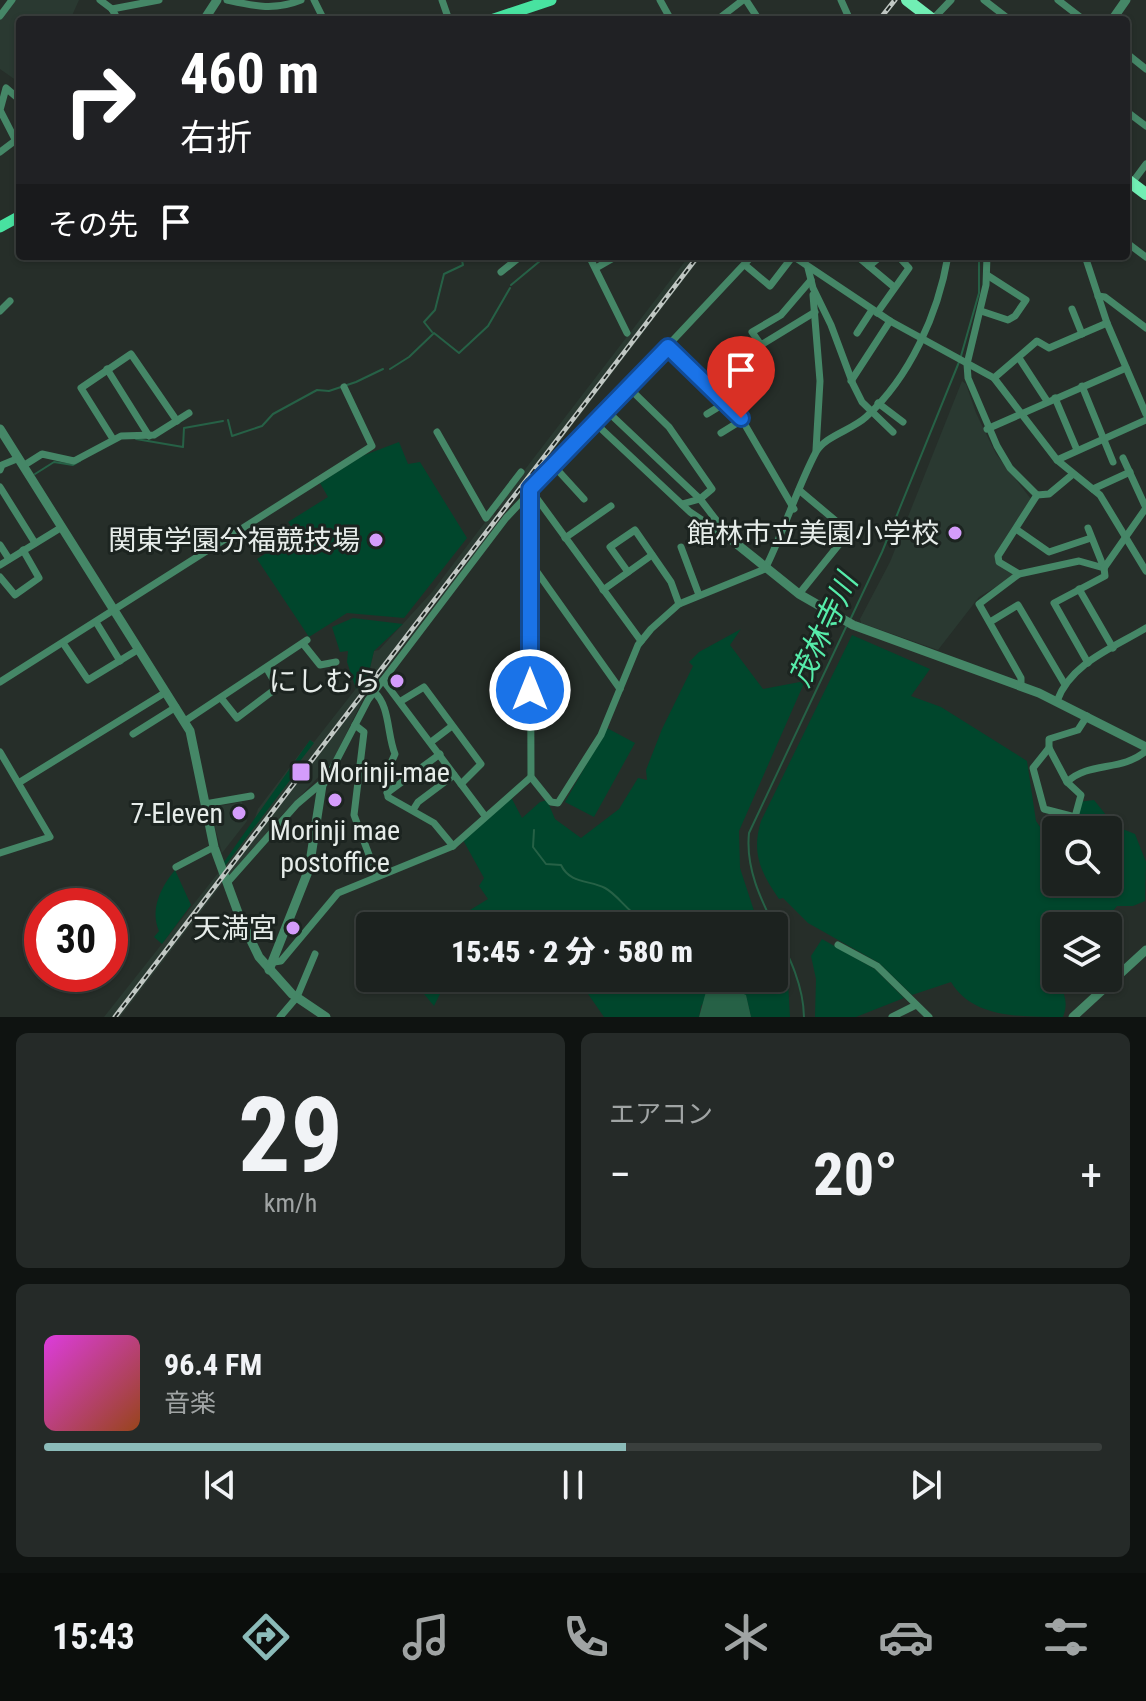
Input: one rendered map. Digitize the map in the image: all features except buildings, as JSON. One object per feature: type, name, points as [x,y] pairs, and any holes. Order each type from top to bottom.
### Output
[{"type":"highway","points":[[898,0],[927,16]]},
{"type":"highway","points":[[907,0],[929,16]]},
{"type":"highway","points":[[1132,182],[1146,194]]},
{"type":"main road","points":[[503,16],[532,3],[551,0]]},
{"type":"street","points":[[0,16],[12,0]]},
{"type":"street","points":[[100,0],[116,16]]},
{"type":"street","points":[[112,9],[159,0]]},
{"type":"street","points":[[227,0],[265,8],[286,6],[301,0]]},
{"type":"street","points":[[722,16],[744,0]]},
{"type":"street","points":[[936,16],[951,0]]},
{"type":"street","points":[[984,0],[1005,16]]},
{"type":"street","points":[[1058,0],[1079,16]]},
{"type":"street","points":[[1068,7],[1074,0]]},
{"type":"street","points":[[1130,56],[1146,69]]},
{"type":"street","points":[[16,97],[6,88],[0,105],[16,137]]},
{"type":"street","points":[[1132,182],[1146,164]]},
{"type":"street","points":[[501,272],[516,260]]},
{"type":"street","points":[[591,260],[627,333]]},
{"type":"street","points":[[596,268],[610,260]]},
{"type":"street","points":[[227,883],[297,804],[324,781],[374,692],[530,489],[749,260]]},
{"type":"street","points":[[745,265],[770,286],[790,260]]},
{"type":"street","points":[[798,260],[875,312],[994,378],[1057,460],[1093,489],[1127,536],[1146,571]]},
{"type":"street","points":[[862,260],[894,287]]},
{"type":"street","points":[[869,266],[876,260]]},
{"type":"street","points":[[857,333],[909,268],[902,260]]},
{"type":"street","points":[[816,451],[871,412],[923,338],[937,302],[947,260]]},
{"type":"street","points":[[987,260],[981,311],[965,363],[987,429],[1010,468],[1037,495],[1049,494],[1073,474]]},
{"type":"street","points":[[1057,460],[1103,439],[1145,412],[1142,395],[1126,368],[1107,323],[1086,260]]},
{"type":"street","points":[[530,489],[531,777],[551,802],[563,800],[601,735],[641,641],[679,604],[765,569],[794,509],[804,470],[811,464],[816,451],[820,381],[808,268]]},
{"type":"street","points":[[981,311],[1008,320],[1026,300],[987,275]]},
{"type":"street","points":[[812,284],[781,315],[752,332],[761,345],[815,312]]},
{"type":"street","points":[[812,284],[851,381],[871,412],[893,432]]},
{"type":"street","points":[[1098,296],[1105,297],[1146,328]]},
{"type":"street","points":[[0,311],[10,301]]},
{"type":"street","points":[[1072,309],[1082,334]]},
{"type":"street","points":[[851,381],[890,321]]},
{"type":"street","points":[[994,378],[1037,341],[1049,348],[1107,323]]},
{"type":"street","points":[[668,347],[742,420],[794,509]]},
{"type":"street","points":[[113,439],[81,388],[131,354],[177,421]]},
{"type":"street","points":[[1019,358],[1051,400],[1077,450]]},
{"type":"street","points":[[708,385],[734,368]]},
{"type":"street","points":[[987,429],[1126,368]]},
{"type":"street","points":[[107,369],[149,436]]},
{"type":"street","points":[[1082,386],[1113,462]]},
{"type":"street","points":[[0,682],[372,446],[344,387]]},
{"type":"street","points":[[629,388],[669,427],[712,489],[700,499],[682,504]]},
{"type":"street","points":[[707,414],[725,403]]},
{"type":"street","points":[[878,403],[903,422]]},
{"type":"street","points":[[607,411],[700,499],[733,541]]},
{"type":"street","points":[[0,470],[2,465],[42,454],[74,461],[128,434],[149,436],[189,413]]},
{"type":"street","points":[[721,433],[742,420]]},
{"type":"street","points":[[595,423],[682,504],[799,594],[853,625],[1057,701],[1146,749]]},
{"type":"street","points":[[0,429],[185,721],[196,750],[214,847],[247,933],[297,997],[326,1017]]},
{"type":"street","points":[[437,432],[486,518],[521,472]]},
{"type":"street","points":[[1104,568],[1146,508],[1123,458]]},
{"type":"street","points":[[553,465],[584,499]]},
{"type":"street","points":[[1093,489],[1130,472]]},
{"type":"street","points":[[0,487],[35,543]]},
{"type":"street","points":[[530,489],[641,641]]},
{"type":"street","points":[[799,490],[849,532],[799,594]]},
{"type":"street","points":[[1019,574],[999,562],[998,556],[1037,495]]},
{"type":"street","points":[[565,538],[611,506]]},
{"type":"street","points":[[493,508],[506,518]]},
{"type":"street","points":[[0,565],[62,527]]},
{"type":"street","points":[[1088,528],[1105,576],[1054,603],[1088,663]]},
{"type":"street","points":[[1016,529],[1049,552],[1091,538]]},
{"type":"street","points":[[628,572],[610,547],[635,530],[671,582],[679,604]]},
{"type":"street","points":[[0,545],[9,559]]},
{"type":"street","points":[[681,547],[699,595]]},
{"type":"street","points":[[0,577],[15,595],[39,578],[23,550]]},
{"type":"street","points":[[603,590],[652,555]]},
{"type":"street","points":[[529,560],[620,689]]},
{"type":"street","points":[[1021,686],[1021,678],[979,604],[1019,574],[1079,561],[1104,568]]},
{"type":"street","points":[[1079,589],[1113,648]]},
{"type":"street","points":[[990,622],[1018,605],[1064,683]]},
{"type":"street","points":[[96,622],[120,661]]},
{"type":"street","points":[[1057,701],[1064,683],[1088,663],[1146,628]]},
{"type":"street","points":[[185,721],[306,642],[320,665],[336,662]]},
{"type":"street","points":[[63,643],[85,679],[139,649]]},
{"type":"street","points":[[221,698],[237,718],[274,690],[275,683],[267,669]]},
{"type":"street","points":[[383,680],[485,816]]},
{"type":"street","points":[[401,701],[424,687],[481,764],[461,784]]},
{"type":"street","points":[[20,782],[166,692]]},
{"type":"street","points":[[374,692],[384,702],[387,735],[395,754],[386,774],[387,793],[394,802],[434,823],[453,846]]},
{"type":"street","points":[[133,734],[176,707]]},
{"type":"street","points":[[1049,748],[1033,768],[1044,809],[1075,817],[1081,795],[1067,782],[1049,748],[1049,739],[1078,730],[1087,716]]},
{"type":"street","points":[[355,725],[364,732],[354,815],[377,876]]},
{"type":"street","points":[[431,742],[452,726]]},
{"type":"street","points":[[1067,782],[1081,771],[1112,767],[1146,749]]},
{"type":"street","points":[[0,752],[50,837],[0,853]]},
{"type":"street","points":[[387,793],[440,754]]},
{"type":"street","points":[[413,810],[418,802],[454,775]]},
{"type":"street","points":[[272,966],[281,961],[338,893],[453,846],[531,777]]},
{"type":"street","points":[[272,966],[309,869],[324,781]]},
{"type":"street","points":[[205,804],[251,796]]},
{"type":"street","points":[[176,867],[214,847]]},
{"type":"street","points":[[838,945],[877,966],[929,1017]]},
{"type":"street","points":[[1073,1017],[1146,950]]},
{"type":"street","points":[[280,1017],[297,997],[315,954]]},
{"type":"street","points":[[892,1017],[916,1005]]},
{"type":"shaded area","points":[[15,0],[79,0],[72,16],[16,16],[16,80],[0,69],[0,20]]},
{"type":"shaded area","points":[[686,260],[699,260],[504,514],[496,507]]},
{"type":"shaded area","name":"館林市立美園小学校","points":[[962,381],[996,454],[1031,499],[995,554],[996,563],[1016,575],[979,597],[938,650],[861,623],[860,619],[890,562]]},
{"type":"shaded area","name":"関東学園分福競技場","points":[[399,442],[408,464],[420,462],[467,538],[404,618],[347,613],[309,637],[257,559],[296,534],[288,522],[328,497],[320,483],[362,456]]},
{"type":"shaded area","points":[[492,513],[501,519],[363,699],[332,763],[281,816],[232,877],[229,876],[224,862],[253,824],[258,809],[310,740],[314,742],[369,672],[374,651],[379,650],[432,592]]},
{"type":"shaded area","points":[[353,618],[403,624],[374,651],[369,672],[356,689],[347,662],[348,651],[340,652],[332,627]]},
{"type":"shaded area","points":[[741,629],[730,645],[763,689],[805,681],[739,831],[740,868],[754,912],[467,912],[488,899],[479,886],[484,878],[463,840],[511,797],[522,818],[540,802],[547,800],[555,819],[581,838],[619,809],[638,778],[647,780],[646,770],[662,729],[693,666],[689,662],[699,652]]},
{"type":"shaded area","points":[[852,635],[930,669],[911,696],[941,707],[1027,761],[1036,821],[1042,830],[1042,896],[1122,896],[1122,829],[1135,834],[1146,862],[1145,901],[1133,906],[1117,906],[1112,912],[1042,912],[1042,992],[1063,992],[1066,1003],[1063,1017],[997,1013],[971,1002],[951,982],[912,995],[879,963],[808,923],[783,898],[779,899],[767,880],[758,853],[761,821]]},
{"type":"shaded area","points":[[607,728],[635,743],[594,817],[565,802]]},
{"type":"shaded area","points":[[310,740],[314,743],[294,769],[297,771],[225,866],[224,862]]},
{"type":"shaded area","points":[[1094,800],[1107,816],[1075,816],[1078,802]]},
{"type":"shaded area","points":[[242,802],[247,821],[222,853],[212,817],[219,806]]},
{"type":"shaded area","points":[[175,870],[191,905],[162,944],[154,937],[159,931],[156,907],[165,884]]},
{"type":"shaded area","points":[[219,872],[222,884],[120,1017],[104,1017],[124,992],[128,992],[128,987]]},
{"type":"shaded area","points":[[822,939],[875,969],[904,998],[856,1017],[815,1017],[816,979],[811,956]]},
{"type":"shaded area","points":[[788,982],[790,1017],[751,1017],[746,996],[732,992],[788,992]]},
{"type":"shaded area","points":[[422,992],[441,992],[434,1006]]},
{"type":"shaded area","points":[[587,992],[713,992],[701,1006],[699,1017],[604,1017]]},
{"type":"shaded area","points":[[706,992],[740,992],[746,995],[751,1017],[699,1017]]},
{"type":"waterway","points":[[432,332],[424,322],[435,310],[444,274],[463,265],[462,260]]},
{"type":"waterway","points":[[511,285],[541,260]]},
{"type":"waterway","name":"茂林寺川","points":[[961,356],[979,293],[979,260]]},
{"type":"waterway","points":[[390,369],[409,357],[434,333],[459,353],[488,326],[510,288]]},
{"type":"waterway","name":"茂林寺川","points":[[851,618],[882,552],[959,362]]},
{"type":"waterway","points":[[228,420],[232,436],[262,426],[273,414],[317,390],[329,391],[383,369]]},
{"type":"waterway","points":[[136,439],[183,447],[184,428],[223,421]]},
{"type":"waterway","points":[[35,474],[54,462],[73,465],[80,461]]},
{"type":"waterway","name":"茂林寺川","points":[[804,1017],[794,970],[754,880],[749,857],[749,833],[846,627]]},
{"type":"waterway","points":[[534,830],[533,847],[546,864],[561,865],[575,879],[605,888],[631,912]]},
{"type":"railway","points":[[882,16],[895,0]]},
{"type":"railway","points":[[115,1017],[695,260]]},
{"type":"place","name":"館林市立美園小学校","points":[[955,533]]},
{"type":"place","name":"関東学園分福競技場","points":[[376,540]]},
{"type":"place","name":"にしむら","points":[[397,681]]},
{"type":"place","name":"Morinji-mae","points":[[301,772]]},
{"type":"place","name":"Morinji mae postoffice","points":[[335,800]]},
{"type":"place","name":"7-Eleven","points":[[239,813]]},
{"type":"place","name":"天満宮","points":[[293,928]]},
{"type":"route","points":[[530,690],[530,489],[668,347],[741,418]]}]
